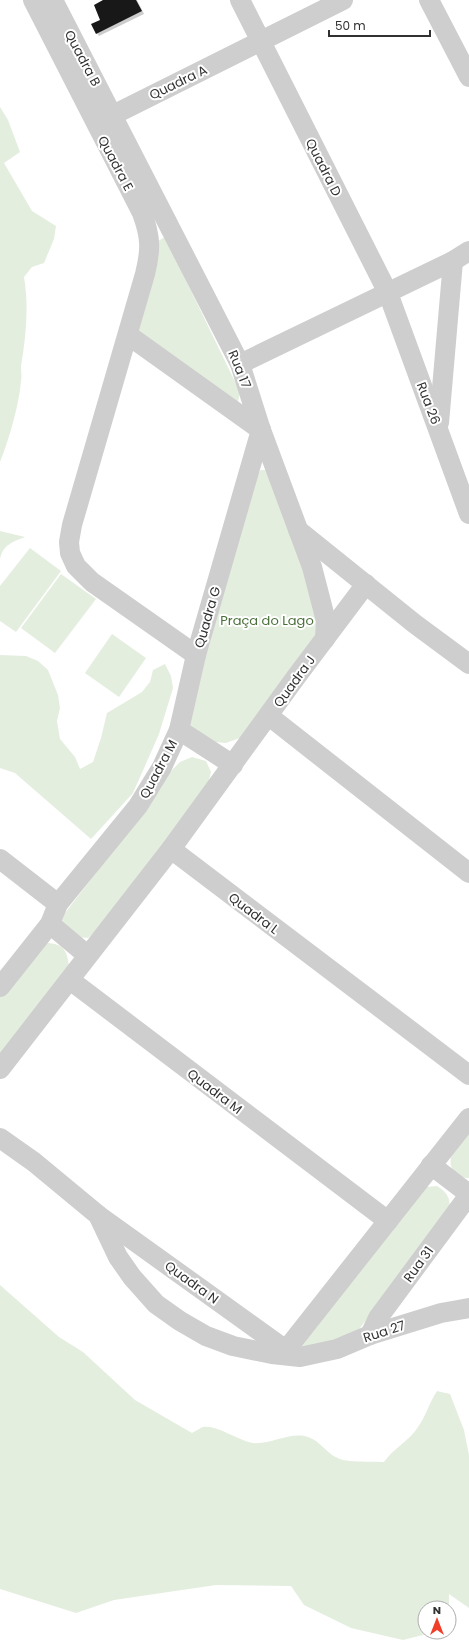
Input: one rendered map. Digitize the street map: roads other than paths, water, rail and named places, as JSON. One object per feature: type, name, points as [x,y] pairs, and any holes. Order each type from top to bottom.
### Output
[{"type":"street","name":"Quadra E","points":[[34,0],[95,124],[142,214],[149,239],[150,255],[128,336]]},
{"type":"street","name":"Quadra B","points":[[53,0],[113,115]]},
{"type":"street","name":"Quadra D","points":[[240,0],[388,293]]},
{"type":"street","points":[[261,41],[343,0]]},
{"type":"street","points":[[429,0],[469,77]]},
{"type":"street","name":"Quadra A","points":[[95,124],[261,41]]},
{"type":"street","name":"Rua 17","points":[[113,115],[169,229],[240,364],[261,430],[312,567],[326,621],[325,639]]},
{"type":"street","points":[[240,364],[461,256]]},
{"type":"street","points":[[438,428],[461,256]]},
{"type":"street","name":"Rua 26","points":[[388,293],[469,514]]},
{"type":"street","points":[[128,336],[261,430]]},
{"type":"street","name":"Quadra G","points":[[128,336],[72,525],[69,542],[70,553],[76,566],[92,582],[196,655],[261,430]]},
{"type":"street","points":[[298,530],[415,624],[469,664]]},
{"type":"street","name":"Quadra J","points":[[366,584],[269,716],[469,873]]},
{"type":"street","name":"Quadra M","points":[[0,987],[50,924],[58,904],[138,806],[162,767],[179,730],[196,655]]},
{"type":"street","points":[[0,1069],[70,980],[87,955],[171,850],[269,716]]},
{"type":"street","points":[[179,730],[233,765]]},
{"type":"street","name":"Quadra L","points":[[171,850],[469,1075]]},
{"type":"street","points":[[0,859],[58,904]]},
{"type":"street","points":[[50,924],[87,955]]},
{"type":"street","name":"Quadra M","points":[[70,980],[388,1221]]},
{"type":"street","points":[[0,1138],[34,1162],[98,1215],[118,1257],[132,1277],[156,1304],[180,1321],[206,1336],[233,1346],[286,1354],[431,1165],[469,1118]]},
{"type":"street","points":[[431,1165],[469,1194]]},
{"type":"street","name":"Rua 31","points":[[370,1334],[378,1318],[469,1194]]},
{"type":"street","name":"Quadra N","points":[[98,1215],[286,1354]]},
{"type":"street","name":"Rua 27","points":[[286,1354],[337,1349],[370,1334],[441,1313],[469,1308]]},
{"type":"park label","name":"Praça do Lago","points":[[267,620]]}]
